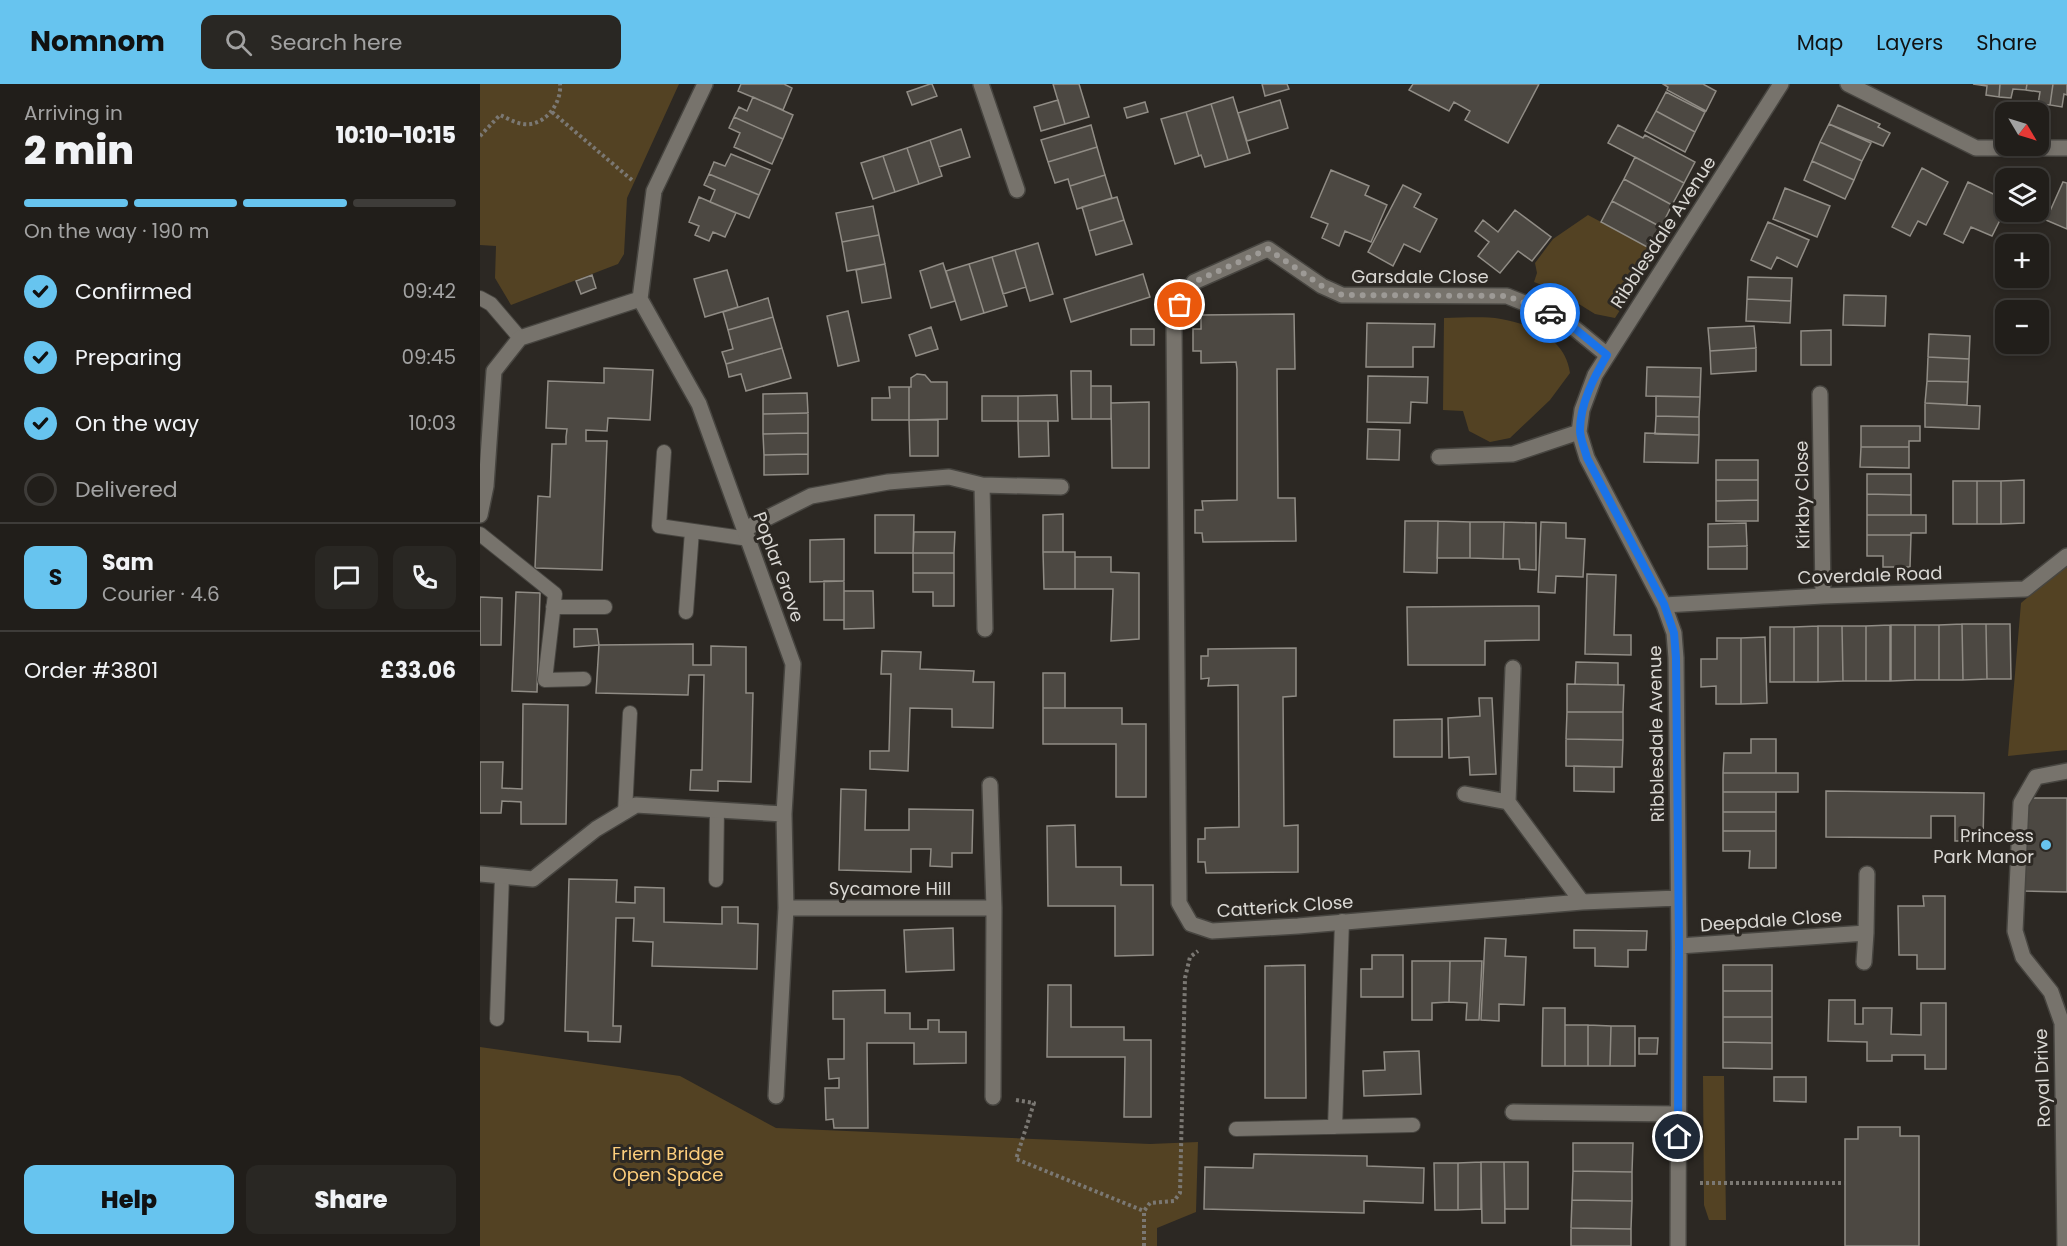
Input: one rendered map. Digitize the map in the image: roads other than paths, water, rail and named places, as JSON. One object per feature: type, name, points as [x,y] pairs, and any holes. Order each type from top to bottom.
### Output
[{"type":"street","points":[[480,515],[486,486],[494,371],[520,338],[640,299],[654,191],[705,84]]},
{"type":"street","points":[[981,84],[1017,190]]},
{"type":"street","name":"Ribblesdale Avenue","points":[[1678,1246],[1679,946],[1674,633],[1664,604],[1587,458],[1580,432],[1582,410],[1595,375],[1782,84]]},
{"type":"street","points":[[1848,84],[1976,148],[2067,148]]},
{"type":"street","name":"Garsdale Close","points":[[1177,595],[1174,327],[1180,305],[1194,282],[1268,249],[1322,286],[1342,295],[1507,296],[1562,318],[1607,355]]},
{"type":"street","name":"Poplar Grove","points":[[640,299],[699,404],[793,664],[784,814],[786,908],[776,1096]]},
{"type":"street","name":"Kirkby Close","points":[[1820,394],[1823,596]]},
{"type":"street","points":[[1438,457],[1513,454],[1580,432]]},
{"type":"street","points":[[747,534],[811,496],[888,482],[949,477],[982,485],[1061,487]]},
{"type":"street","points":[[982,485],[985,629]]},
{"type":"street","name":"Coverdale Road","points":[[1664,604],[2025,589],[2067,556]]},
{"type":"street","name":"Catterick Close","points":[[1177,595],[1179,903],[1191,924],[1212,931],[1582,902],[1678,898]]},
{"type":"street","points":[[1514,668],[1508,802],[1582,902]]},
{"type":"street","name":"Royal Drive","points":[[2065,1246],[2064,1030],[2051,992],[2023,957],[2015,931],[2021,802],[2036,777],[2067,771]]},
{"type":"street","points":[[990,785],[994,908],[993,1097]]},
{"type":"street","points":[[1465,794],[1508,802]]},
{"type":"street","points":[[480,874],[533,879],[596,829],[636,805],[784,814]]},
{"type":"street","name":"Deepdale Close","points":[[1864,962],[1867,874]]},
{"type":"street","name":"Sycamore Hill","points":[[786,908],[994,908]]},
{"type":"street","name":"Deepdale Close","points":[[1679,946],[1866,933]]},
{"type":"street","points":[[1513,1112],[1678,1114]]},
{"type":"lane","points":[[480,298],[491,304],[520,338]]},
{"type":"lane","points":[[664,452],[659,526],[692,531],[747,534]]},
{"type":"lane","points":[[686,612],[692,531]]},
{"type":"lane","points":[[480,534],[555,594],[546,680],[584,679]]},
{"type":"lane","points":[[554,607],[605,607]]},
{"type":"lane","points":[[625,812],[630,713]]},
{"type":"lane","points":[[716,880],[717,810]]},
{"type":"lane","points":[[497,1019],[502,876]]},
{"type":"lane","points":[[1335,1127],[1342,921]]},
{"type":"lane","points":[[1236,1129],[1413,1125]]},
{"type":"place","name":"Princess Park Manor","points":[[2046,845]]},
{"type":"park label","name":"Friern Bridge Open Space","points":[[668,1163]]}]
